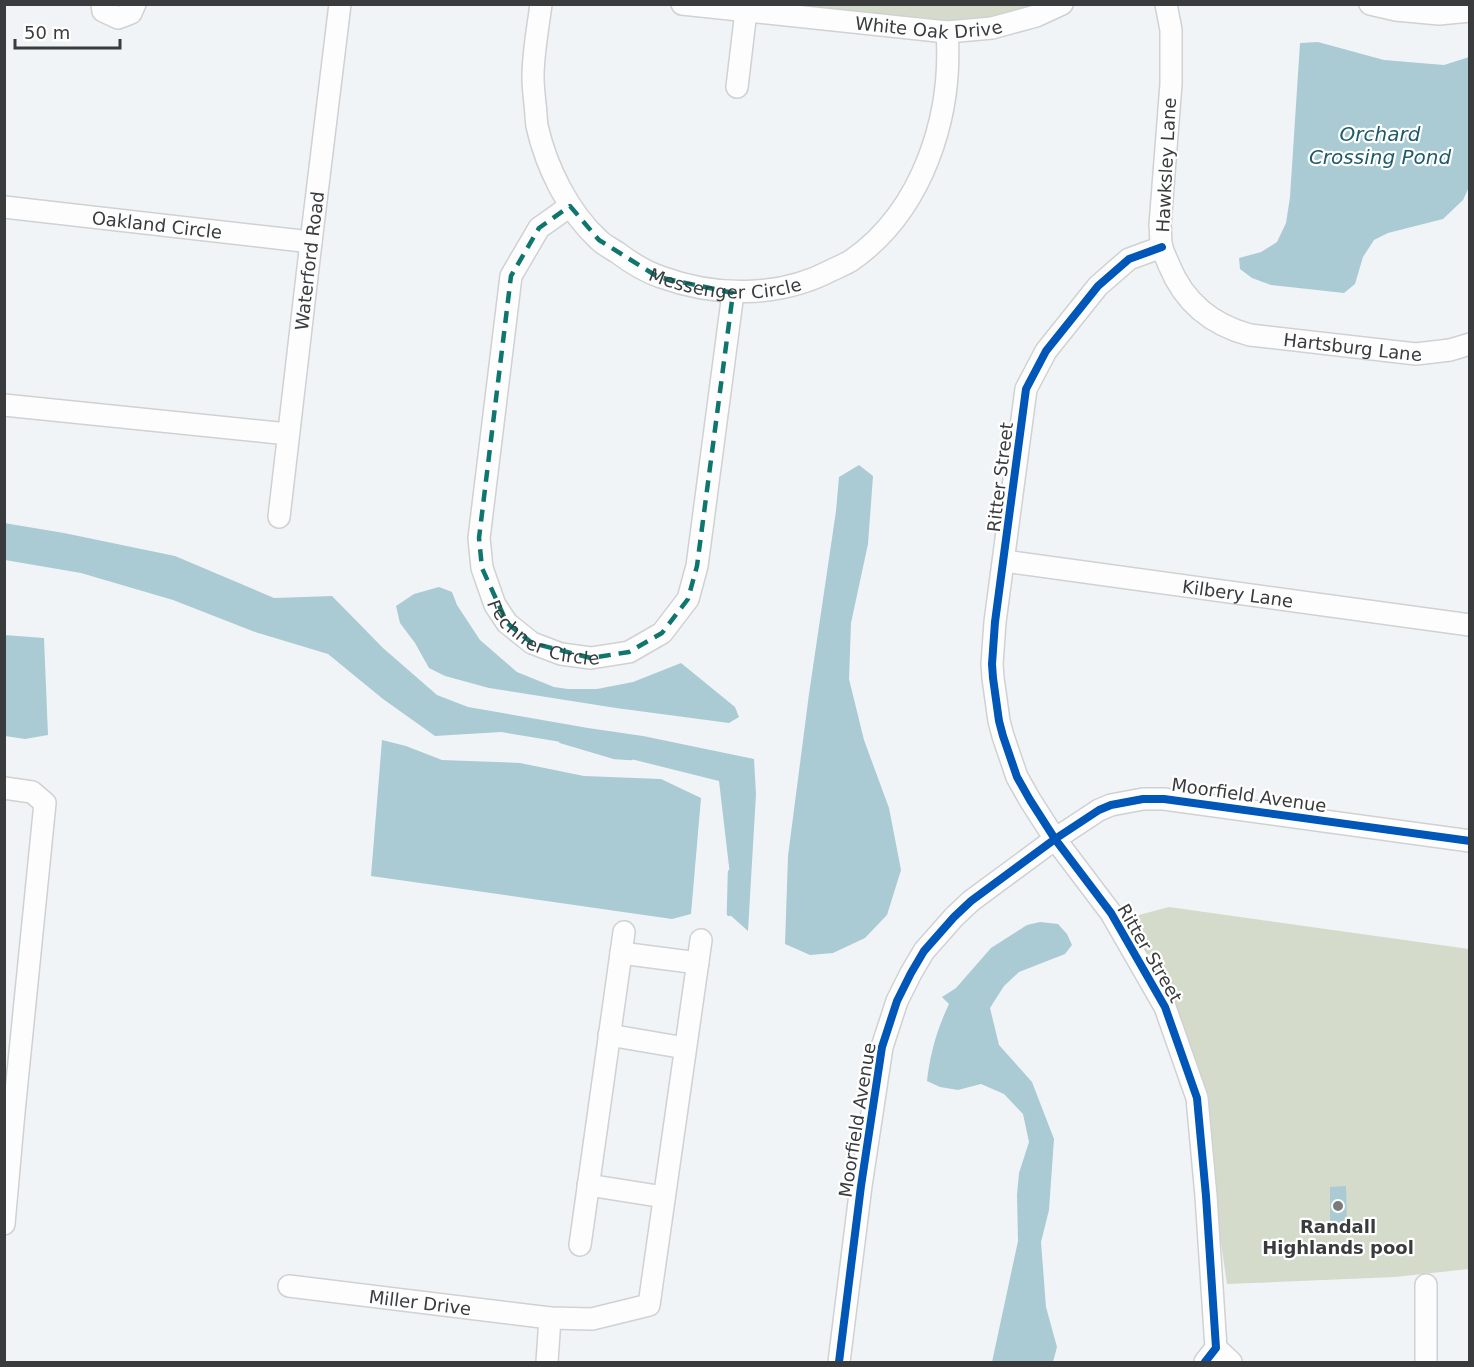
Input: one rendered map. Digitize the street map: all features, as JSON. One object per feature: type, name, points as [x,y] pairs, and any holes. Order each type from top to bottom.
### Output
[{"type":"street","points":[[102,4],[103,11],[118,18],[131,13],[135,4]]},
{"type":"street","name":"Waterford Road","points":[[279,517],[340,4]]},
{"type":"street","name":"Messenger Circle","points":[[541,4],[533,76],[537,125],[549,165],[570,206],[599,240],[658,277],[690,286],[733,292],[774,290],[816,279],[852,260],[886,230],[909,198],[932,152],[942,116],[947,77],[947,32]]},
{"type":"street","name":"White Oak Drive","points":[[682,4],[947,32],[992,28],[1036,16],[1062,4]]},
{"type":"street","name":"Hawksley Lane","points":[[1166,4],[1171,30],[1171,84],[1160,225],[1162,248],[1175,281],[1192,303],[1212,319],[1235,331]]},
{"type":"street","points":[[1370,4],[1396,10],[1439,14],[1470,11]]},
{"type":"street","points":[[737,87],[746,11]]},
{"type":"street","name":"Fechner Circle","points":[[570,206],[539,228],[511,276],[479,538],[482,568],[495,605],[507,623],[532,643],[561,654],[591,658],[629,652],[662,633],[688,599],[697,566],[733,292]]},
{"type":"street","name":"Oakland Circle","points":[[4,207],[310,242]]},
{"type":"street","name":"Ritter Street","points":[[1162,248],[1129,258],[1098,286],[1046,351],[1026,389],[995,622],[992,664],[999,721],[1017,777],[1055,839],[1111,913],[1165,1007],[1197,1098],[1217,1358]]},
{"type":"street","name":"Hartsburg Lane","points":[[1235,331],[1250,335],[1416,354],[1450,350],[1470,344]]},
{"type":"street","points":[[4,405],[288,434]]},
{"type":"street","name":"Kilbery Lane","points":[[1004,561],[1470,625]]},
{"type":"street","points":[[4,788],[32,792],[45,802],[9,1111],[4,1224]]},
{"type":"street","name":"Moorfield Avenue","points":[[839,1362],[861,1186],[879,1064],[887,1030],[897,1001],[924,951],[971,901],[1055,839],[1100,810],[1132,800],[1155,798],[1470,841]]},
{"type":"street","points":[[588,1185],[664,1197],[701,940]]},
{"type":"street","points":[[580,1245],[622,943],[698,963]]},
{"type":"street","points":[[609,1035],[685,1048]]},
{"type":"street","name":"Miller Drive","points":[[289,1286],[550,1318],[592,1319],[649,1305],[664,1197]]},
{"type":"street","points":[[1426,1285],[1426,1362]]},
{"type":"street","points":[[547,1362],[550,1318]]},
{"type":"highlighted area","points":[[570,206],[599,240],[658,277],[733,293],[697,566],[688,599],[662,633],[629,652],[591,658],[532,643],[507,623],[482,568],[479,538],[511,276],[539,228]]},
{"type":"green space","points":[[754,5],[1050,5],[968,25]]},
{"type":"green space","points":[[1169,907],[1469,949],[1469,1269],[1395,1277],[1227,1284],[1215,1203],[1211,1148],[1124,919]]},
{"type":"water","name":"Orchard Crossing Pond","points":[[1318,42],[1384,60],[1444,65],[1469,57],[1470,185],[1463,200],[1443,219],[1388,233],[1374,240],[1363,257],[1355,284],[1344,293],[1271,285],[1252,278],[1240,269],[1239,258],[1261,252],[1277,242],[1286,223],[1290,197],[1300,43]]},
{"type":"water","points":[[859,465],[873,476],[868,544],[851,623],[849,679],[864,740],[889,808],[901,870],[887,915],[865,938],[833,953],[810,955],[785,944],[788,856],[839,477]]},
{"type":"water","points":[[4,523],[175,556],[274,598],[332,596],[383,648],[437,695],[468,707],[643,736],[754,759],[756,794],[748,931],[729,914],[730,875],[719,781],[567,743],[501,732],[435,736],[383,699],[328,654],[255,632],[173,600],[81,573],[5,560]]},
{"type":"water","points":[[439,587],[452,592],[457,605],[480,640],[517,672],[554,687],[597,689],[633,682],[681,663],[735,707],[739,717],[729,723],[616,708],[489,688],[445,676],[429,668],[400,623],[396,606],[414,594]]},
{"type":"water","points":[[4,635],[44,638],[48,735],[25,739],[5,736]]},
{"type":"water","points":[[382,740],[406,746],[442,760],[520,763],[584,776],[661,779],[701,798],[691,914],[672,919],[371,876]]},
{"type":"water","points":[[1040,922],[1058,924],[1067,934],[1072,945],[1065,954],[1019,972],[1004,986],[990,1008],[999,1045],[1032,1082],[1054,1139],[1049,1210],[1041,1242],[1046,1307],[1057,1347],[1053,1362],[992,1362],[1018,1241],[1019,1173],[1029,1142],[1023,1114],[1004,1094],[981,1084],[958,1090],[940,1087],[927,1081],[935,1042],[949,1004],[942,997],[956,988],[991,948],[1027,925]]},
{"type":"water","name":"Randall Highlands pool","points":[[1346,1186],[1347,1225],[1330,1225],[1330,1187]]},
{"type":"waterway","points":[[561,741],[615,757],[631,758]]},
{"type":"waterway","points":[[729,914],[730,872]]},
{"type":"cycle path","points":[[1162,247],[1129,259],[1098,286],[1046,351],[1026,389],[995,622],[992,664],[999,721],[1017,777],[1055,839],[1111,913],[1165,1007],[1197,1098],[1216,1348],[1205,1362]]},
{"type":"cycle path","points":[[839,1362],[861,1186],[882,1047],[897,1001],[924,951],[971,901],[1055,839],[1099,810],[1111,805],[1143,799],[1164,799],[1470,841]]},
{"type":"place","name":"Randall Highlands pool","points":[[1338,1206]]}]
